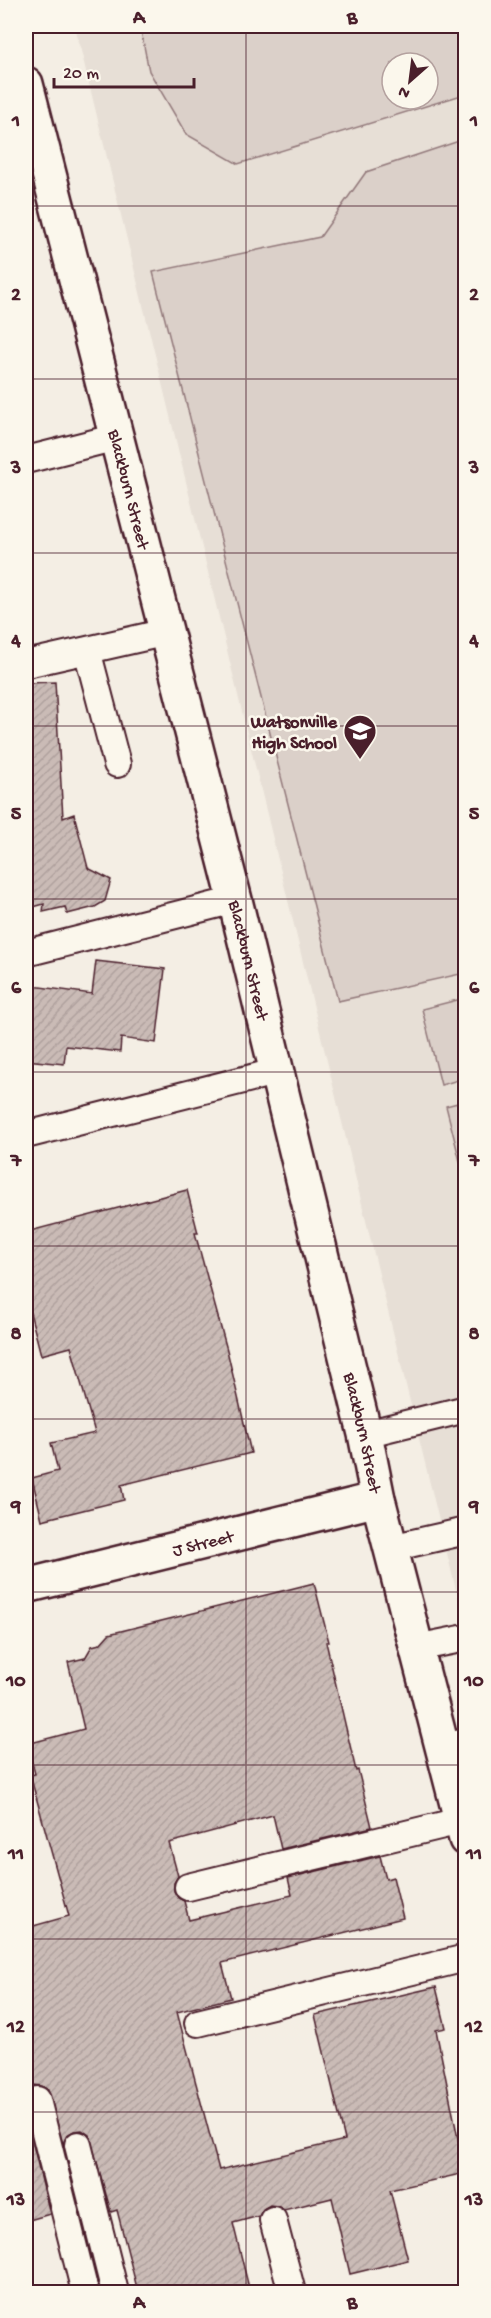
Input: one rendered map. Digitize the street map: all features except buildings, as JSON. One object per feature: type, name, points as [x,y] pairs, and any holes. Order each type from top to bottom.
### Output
[{"type":"street","name":"Blackburn Street","points":[[26,84],[34,156],[117,437],[167,632],[235,900],[378,1499],[416,1648],[454,1744],[463,1830]]},
{"type":"street","name":"J Street","points":[[26,1586],[378,1499]]},
{"type":"lane","points":[[26,460],[117,437]]},
{"type":"lane","points":[[26,664],[167,632]]},
{"type":"lane","points":[[87,650],[117,764]]},
{"type":"lane","points":[[26,953],[235,900]]},
{"type":"lane","points":[[26,1135],[275,1072]]},
{"type":"lane","points":[[364,1434],[465,1409]]},
{"type":"lane","points":[[391,1548],[465,1531]]},
{"type":"lane","points":[[416,1648],[465,1638]]},
{"type":"lane","points":[[188,1887],[463,1830]]},
{"type":"lane","points":[[198,2023],[465,1958]]},
{"type":"lane","points":[[37,2100],[85,2292]]},
{"type":"lane","points":[[78,2145],[115,2292]]},
{"type":"lane","points":[[273,2220],[292,2292]]},
{"type":"shaded area","name":"Watsonville High School","points":[[75,26],[465,26],[465,1627]]},
{"type":"shaded area","points":[[140,26],[465,26],[465,94],[440,102],[440,51],[380,51],[380,111],[410,111],[238,164],[186,134],[149,71]]},
{"type":"shaded area","points":[[465,139],[465,973],[338,1001],[153,272],[320,237],[366,172]]},
{"type":"shaded area","points":[[465,998],[465,1078],[441,1085],[422,1009]]},
{"type":"shaded area","points":[[465,1101],[466,1181],[446,1106]]},
{"type":"place","name":"Watsonville High School","points":[[360,760]]}]
